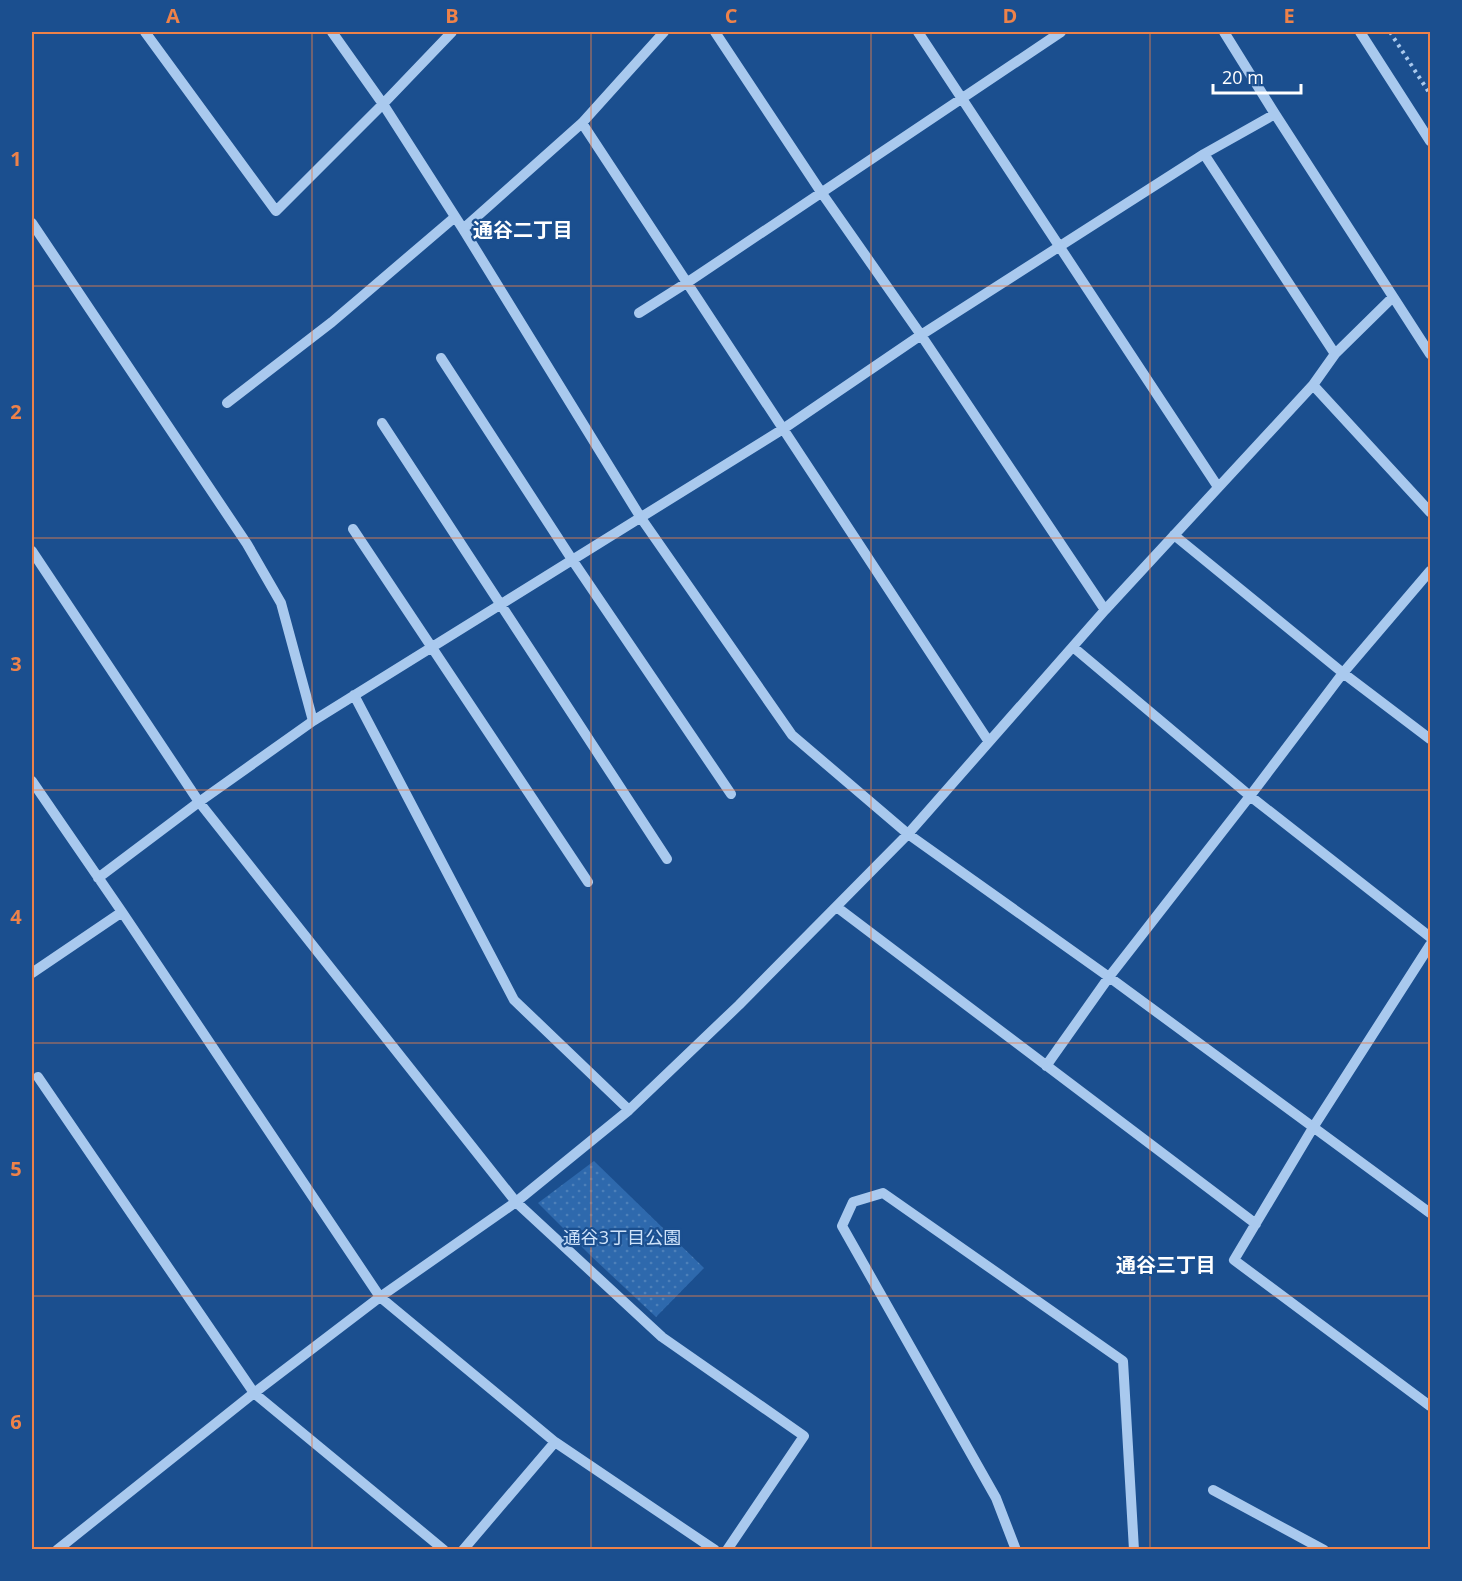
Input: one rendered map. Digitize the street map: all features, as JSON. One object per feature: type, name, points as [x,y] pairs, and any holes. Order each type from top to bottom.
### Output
[{"type":"street","points":[[145,32],[276,212],[452,32]]},
{"type":"street","points":[[332,32],[383,104],[463,229],[640,518],[792,735],[908,834],[1109,977],[1431,1213]]},
{"type":"street","points":[[463,229],[582,123],[664,32]]},
{"type":"street","points":[[715,32],[1105,610]]},
{"type":"street","points":[[918,32],[1218,487]]},
{"type":"street","points":[[639,313],[1061,32]]},
{"type":"street","points":[[1224,32],[1431,354]]},
{"type":"street","points":[[1360,32],[1431,141]]},
{"type":"street","points":[[98,878],[199,802],[313,721],[783,429],[921,335],[1204,154],[1275,114]]},
{"type":"street","points":[[582,123],[989,742]]},
{"type":"street","points":[[1204,154],[1335,354]]},
{"type":"street","points":[[227,403],[332,322],[455,217]]},
{"type":"street","points":[[32,223],[247,544],[281,603],[313,721]]},
{"type":"street","points":[[57,1550],[254,1393],[380,1297],[516,1202],[629,1110],[838,908],[908,834],[1105,610],[1313,385],[1335,354],[1393,297]]},
{"type":"street","points":[[441,358],[573,561],[731,794]]},
{"type":"street","points":[[1313,385],[1431,512]]},
{"type":"street","points":[[382,423],[667,859]]},
{"type":"street","points":[[354,529],[588,882]]},
{"type":"street","points":[[1174,535],[1343,673],[1431,740]]},
{"type":"street","points":[[32,551],[199,802],[516,1202],[662,1337],[804,1436],[727,1550]]},
{"type":"street","points":[[1046,1066],[1109,977],[1343,673],[1431,571]]},
{"type":"street","points":[[1073,647],[1250,796],[1431,937]]},
{"type":"street","points":[[354,695],[514,1000],[629,1110]]},
{"type":"street","points":[[32,781],[380,1297],[555,1442],[715,1550]]},
{"type":"street","points":[[838,908],[1256,1224]]},
{"type":"street","points":[[32,973],[122,912]]},
{"type":"street","points":[[1431,945],[1314,1126],[1234,1260],[1431,1406]]},
{"type":"street","points":[[38,1077],[254,1393],[444,1550]]},
{"type":"street","points":[[1016,1550],[996,1498],[842,1226],[853,1202],[883,1193],[1123,1361],[1134,1550]]},
{"type":"street","points":[[463,1550],[555,1442]]},
{"type":"street","points":[[1213,1490],[1324,1550]]},
{"type":"path","points":[[1390,32],[1431,94]]},
{"type":"green space","name":"通谷3丁目公園","points":[[594,1161],[704,1268],[656,1317],[538,1203]]},
{"type":"district","name":"通谷二丁目","points":[[523,230]]},
{"type":"district","name":"通谷三丁目","points":[[1166,1265]]}]
